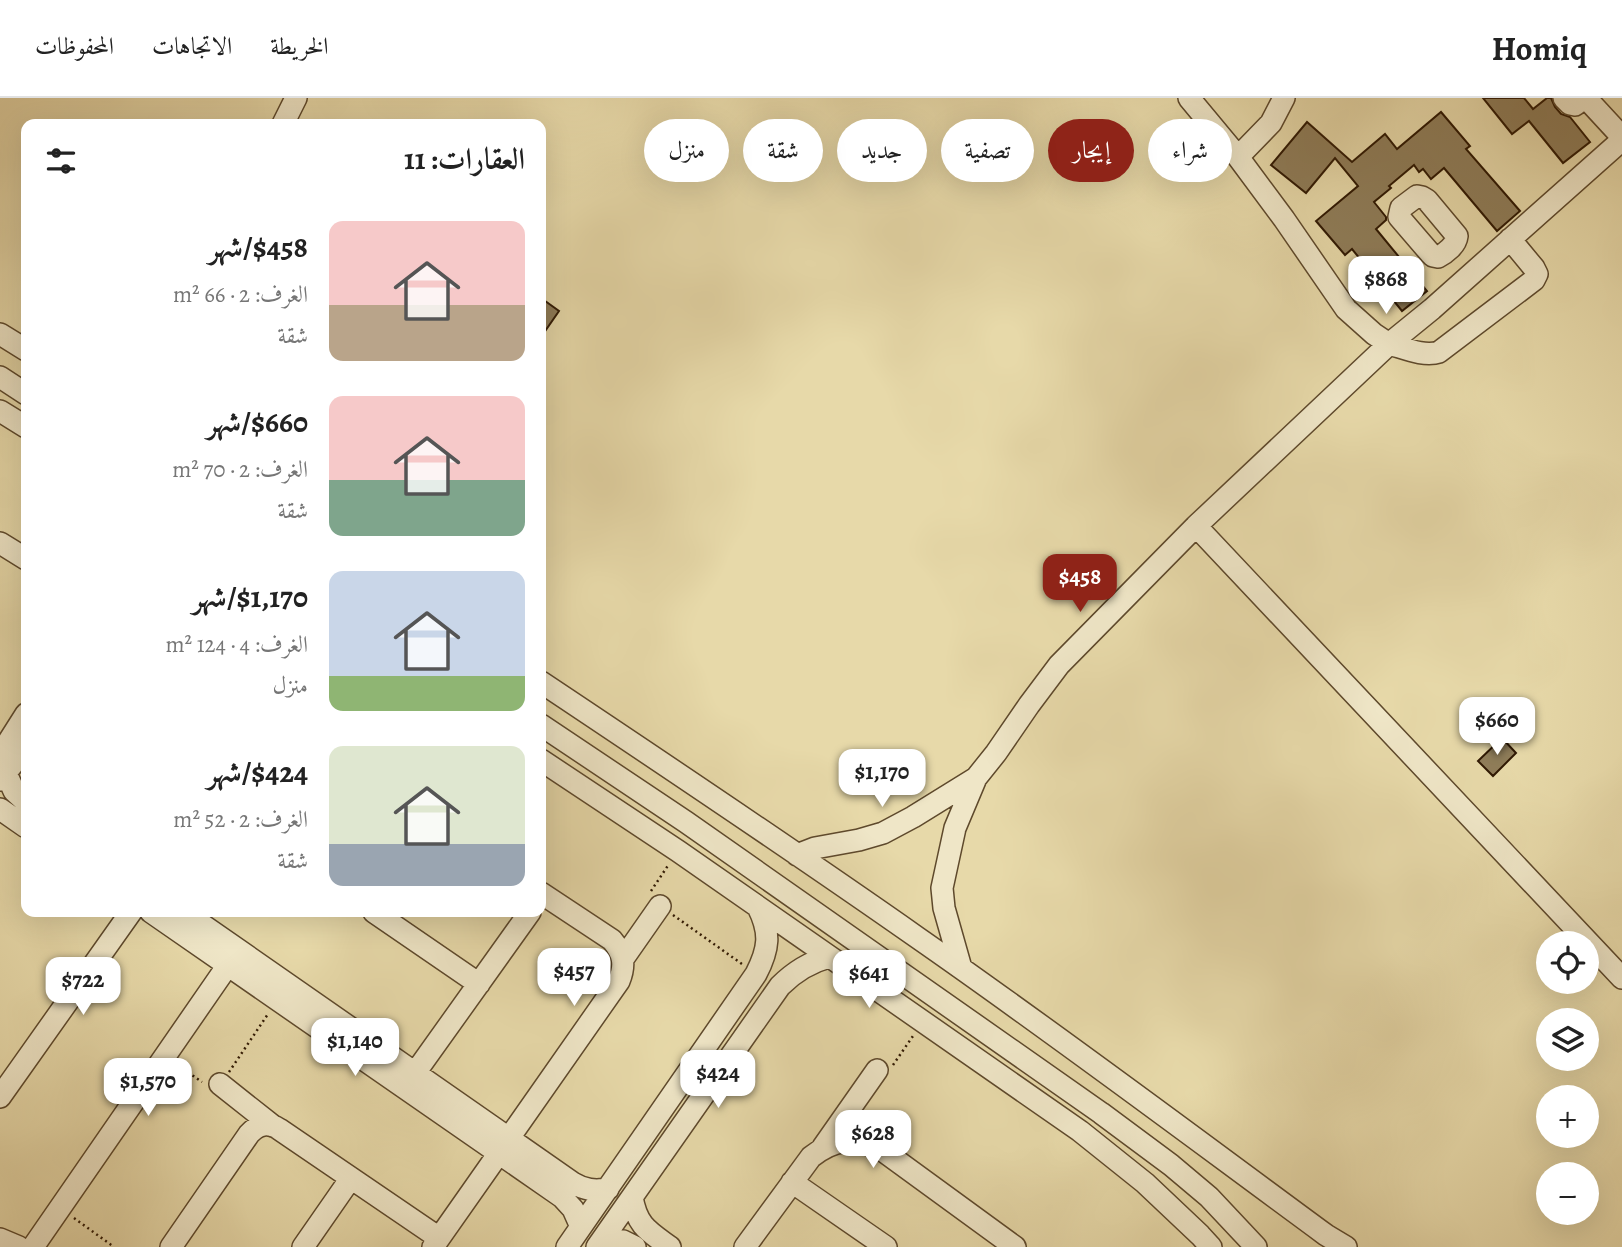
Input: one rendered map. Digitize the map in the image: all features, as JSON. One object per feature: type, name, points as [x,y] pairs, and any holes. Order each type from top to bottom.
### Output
[{"type":"street","points":[[286,119],[296,98]]},
{"type":"street","points":[[1189,98],[1238,157],[1346,309],[1374,334],[1390,344],[1425,353],[1439,352],[1534,280],[1534,268],[1510,239]]},
{"type":"street","points":[[1238,157],[1271,123],[1284,98]]},
{"type":"street","points":[[961,968],[944,908],[942,888],[956,828],[976,778],[1059,665],[1196,526],[1390,344],[1622,139],[1585,98],[1575,105],[1564,98]]},
{"type":"street","points":[[1448,249],[1471,274]]},
{"type":"street","points":[[0,377],[21,391]]},
{"type":"street","points":[[0,411],[21,424]]},
{"type":"street","points":[[1196,526],[1622,978]]},
{"type":"street","points":[[2,549],[21,557]]},
{"type":"street","points":[[546,685],[961,968],[1346,1247]]},
{"type":"street","points":[[546,728],[686,822],[1101,1113],[1209,1197],[1256,1247]]},
{"type":"street","points":[[21,734],[2,769],[14,791],[21,797]]},
{"type":"street","points":[[546,763],[678,851],[1080,1131],[1145,1183],[1211,1247]]},
{"type":"street","points":[[797,855],[815,848],[883,833],[976,778]]},
{"type":"street","points":[[0,809],[21,824]]},
{"type":"street","points":[[220,1084],[273,1126],[351,1178],[436,1243],[619,981],[623,970],[619,948],[612,940],[546,903]]},
{"type":"street","points":[[623,959],[660,906]]},
{"type":"street","points":[[567,1247],[756,974],[768,944],[764,919],[758,907]]},
{"type":"street","points":[[0,1097],[127,917]]},
{"type":"street","points":[[158,917],[568,1190],[608,1189]]},
{"type":"street","points":[[191,917],[415,1073],[504,1146]]},
{"type":"street","points":[[381,917],[479,984]]},
{"type":"street","points":[[415,1073],[526,917]]},
{"type":"street","points":[[600,1243],[780,986],[797,970],[829,957]]},
{"type":"street","points":[[33,1247],[228,965]]},
{"type":"street","points":[[983,1063],[1000,1041]]},
{"type":"street","points":[[745,1247],[811,1157],[823,1147],[877,1070]]},
{"type":"street","points":[[171,1247],[249,1134],[260,1125],[273,1126]]},
{"type":"street","points":[[1171,1165],[1188,1134]]},
{"type":"street","points":[[823,1147],[837,1142],[853,1141],[868,1143],[882,1150],[1015,1247]]},
{"type":"street","points":[[303,1247],[351,1178]]},
{"type":"street","points":[[792,1182],[886,1247]]},
{"type":"street","points":[[568,1190],[581,1227]]},
{"type":"street","points":[[632,1197],[637,1218],[642,1226],[670,1247]]},
{"type":"street","points":[[0,1239],[19,1247]]},
{"type":"street","points":[[600,1243],[623,1241],[635,1247]]},
{"type":"path","points":[[678,851],[648,896],[649,899],[756,974]]},
{"type":"path","points":[[165,1056],[213,1090],[217,1089],[278,999]]},
{"type":"path","points":[[877,1070],[894,1065],[923,1022]]},
{"type":"path","points":[[60,1208],[114,1247]]},
{"type":"building","points":[[1483,98],[1524,98],[1533,109],[1551,98],[1561,114],[1570,117],[1590,142],[1563,163],[1529,121],[1512,134]]},
{"type":"building","points":[[1441,112],[1470,146],[1466,149],[1520,211],[1497,231],[1444,168],[1431,179],[1423,169],[1419,172],[1414,165],[1389,186],[1391,188],[1374,202],[1386,217],[1376,229],[1427,291],[1402,311],[1352,249],[1345,255],[1316,221],[1358,186],[1335,158],[1306,193],[1271,165],[1307,122],[1352,162],[1385,134],[1397,149]]},
{"type":"building","points":[[546,302],[559,311],[546,330]]},
{"type":"building","points":[[1502,738],[1516,753],[1493,776],[1478,761]]}]
